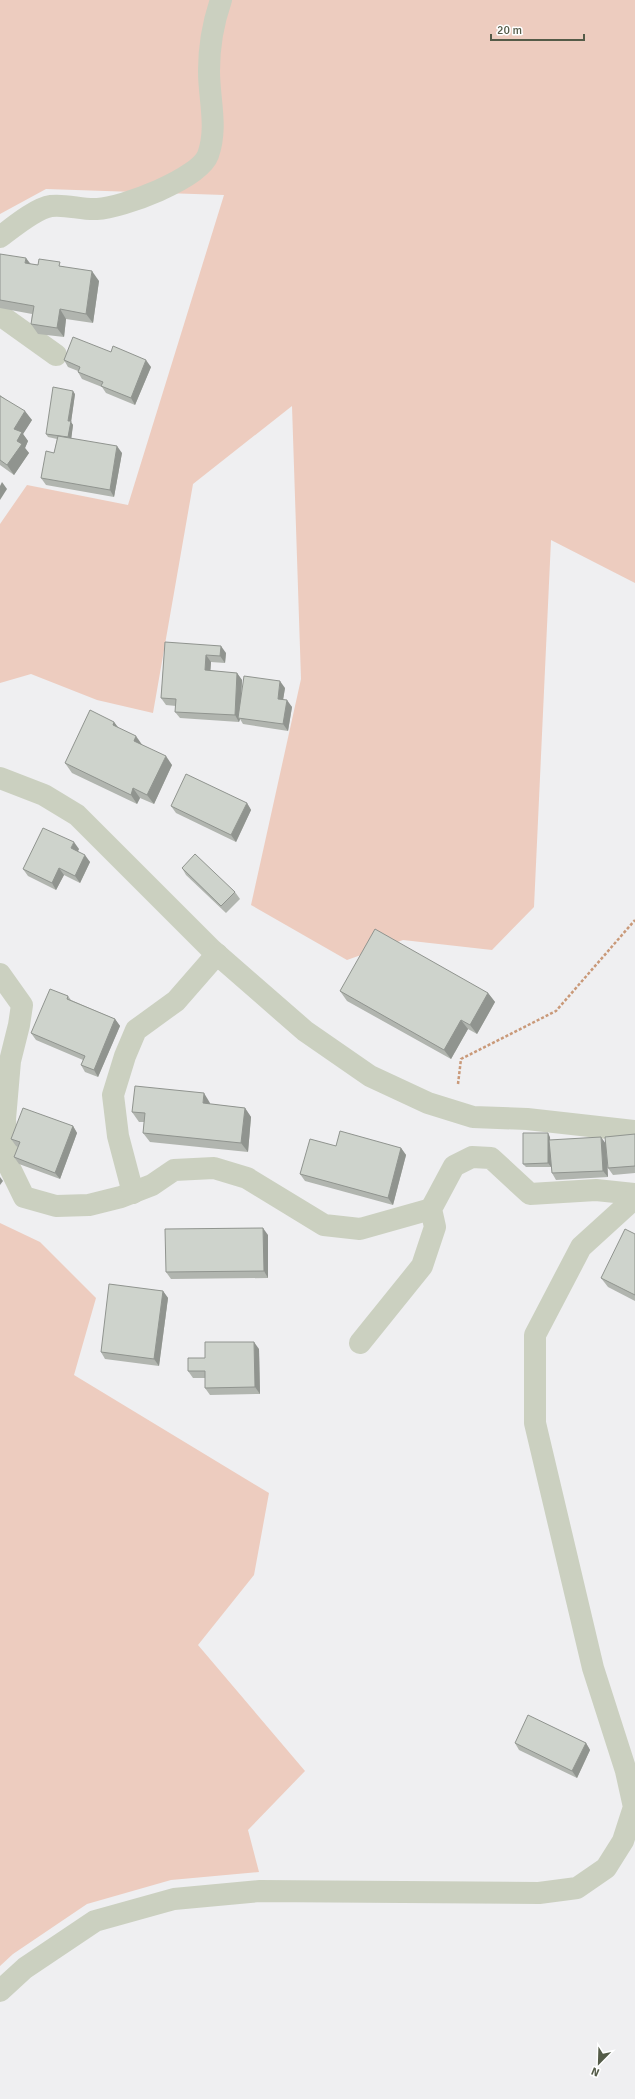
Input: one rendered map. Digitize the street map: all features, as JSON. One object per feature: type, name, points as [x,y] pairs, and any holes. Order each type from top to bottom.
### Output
[{"type":"street","points":[[0,237],[22,220],[51,206],[97,209],[138,200],[186,178],[208,156],[214,123],[209,71],[212,26],[221,0]]},
{"type":"street","points":[[0,315],[56,356]]},
{"type":"street","points":[[0,778],[44,795],[77,815],[217,954],[305,1031],[370,1076],[428,1103],[473,1116],[527,1119],[635,1131]]},
{"type":"street","points":[[133,1193],[118,1136],[113,1095],[125,1056],[136,1030],[176,1001],[217,954]]},
{"type":"street","points":[[0,974],[22,1005],[10,1062],[5,1120],[8,1164],[24,1197],[56,1206],[89,1205],[133,1193],[152,1185],[174,1170],[214,1168],[247,1178],[324,1225],[360,1229],[431,1209]]},
{"type":"street","points":[[360,1343],[422,1266],[435,1227],[431,1209],[454,1166],[472,1157],[491,1158],[530,1194],[596,1190],[635,1194]]},
{"type":"street","points":[[0,1991],[25,1968],[95,1920],[174,1899],[260,1891],[539,1893],[577,1888],[606,1868],[623,1841],[634,1807],[626,1770],[594,1668],[535,1423],[535,1335],[581,1247],[635,1198]]},
{"type":"path","points":[[454,1111],[461,1059],[556,1011],[635,920]]},
{"type":"shaded area","points":[[0,0],[635,0],[635,583],[551,540],[534,907],[492,950],[403,940],[347,960],[251,905],[301,679],[292,406],[193,484],[153,713],[97,700],[31,674],[0,683],[0,524],[27,485],[128,505],[224,195],[46,189],[0,214]]},
{"type":"shaded area","points":[[0,1223],[40,1242],[96,1298],[74,1375],[269,1493],[254,1575],[198,1645],[305,1771],[248,1830],[259,1872],[171,1880],[87,1904],[13,1954],[0,1966]]},
{"type":"building","points":[[0,254],[26,258],[25,263],[38,265],[39,259],[60,262],[59,266],[92,271],[86,314],[60,309],[57,328],[31,324],[34,306],[0,300]]},
{"type":"building","points":[[73,337],[111,352],[113,346],[146,360],[131,398],[101,386],[103,382],[78,372],[80,367],[64,360]]},
{"type":"building","points":[[53,387],[73,391],[68,421],[71,421],[68,437],[46,434]]},
{"type":"building","points":[[0,396],[25,411],[14,429],[22,432],[17,441],[22,444],[7,465],[0,460]]},
{"type":"building","points":[[58,436],[117,446],[110,490],[41,478],[46,451],[54,453]]},
{"type":"building","points":[[165,642],[221,646],[220,656],[206,655],[205,670],[237,673],[235,715],[175,712],[176,699],[161,698]]},
{"type":"building","points":[[244,676],[280,681],[278,699],[287,700],[283,724],[238,718]]},
{"type":"building","points":[[90,710],[114,722],[113,725],[136,736],[134,741],[166,756],[147,795],[133,788],[131,795],[65,763]]},
{"type":"building","points":[[186,774],[247,803],[231,835],[171,806]]},
{"type":"building","points":[[43,828],[74,842],[71,848],[85,855],[75,876],[59,868],[52,883],[23,869]]},
{"type":"building","points":[[195,854],[235,892],[221,906],[182,868]]},
{"type":"building","points":[[375,929],[488,993],[470,1025],[461,1020],[444,1050],[340,991]]},
{"type":"building","points":[[50,989],[68,996],[67,999],[115,1019],[94,1070],[81,1065],[85,1056],[31,1033]]},
{"type":"building","points":[[135,1086],[204,1093],[203,1103],[245,1108],[241,1143],[143,1133],[145,1113],[132,1112]]},
{"type":"building","points":[[23,1108],[73,1126],[55,1173],[14,1157],[20,1142],[11,1139]]},
{"type":"building","points":[[340,1131],[401,1148],[388,1198],[300,1174],[310,1139],[336,1146]]},
{"type":"building","points":[[523,1133],[548,1133],[548,1163],[523,1164]]},
{"type":"building","points":[[635,1134],[635,1166],[608,1168],[605,1137]]},
{"type":"building","points":[[601,1137],[603,1171],[552,1173],[549,1140]]},
{"type":"building","points":[[263,1228],[264,1271],[166,1272],[165,1229]]},
{"type":"building","points":[[625,1229],[635,1234],[635,1295],[601,1278]]},
{"type":"building","points":[[109,1284],[163,1291],[154,1359],[101,1352]]},
{"type":"building","points":[[205,1342],[254,1342],[255,1387],[205,1388],[205,1371],[188,1371],[188,1358],[205,1358]]},
{"type":"building","points":[[528,1715],[586,1743],[572,1771],[515,1743]]}]
